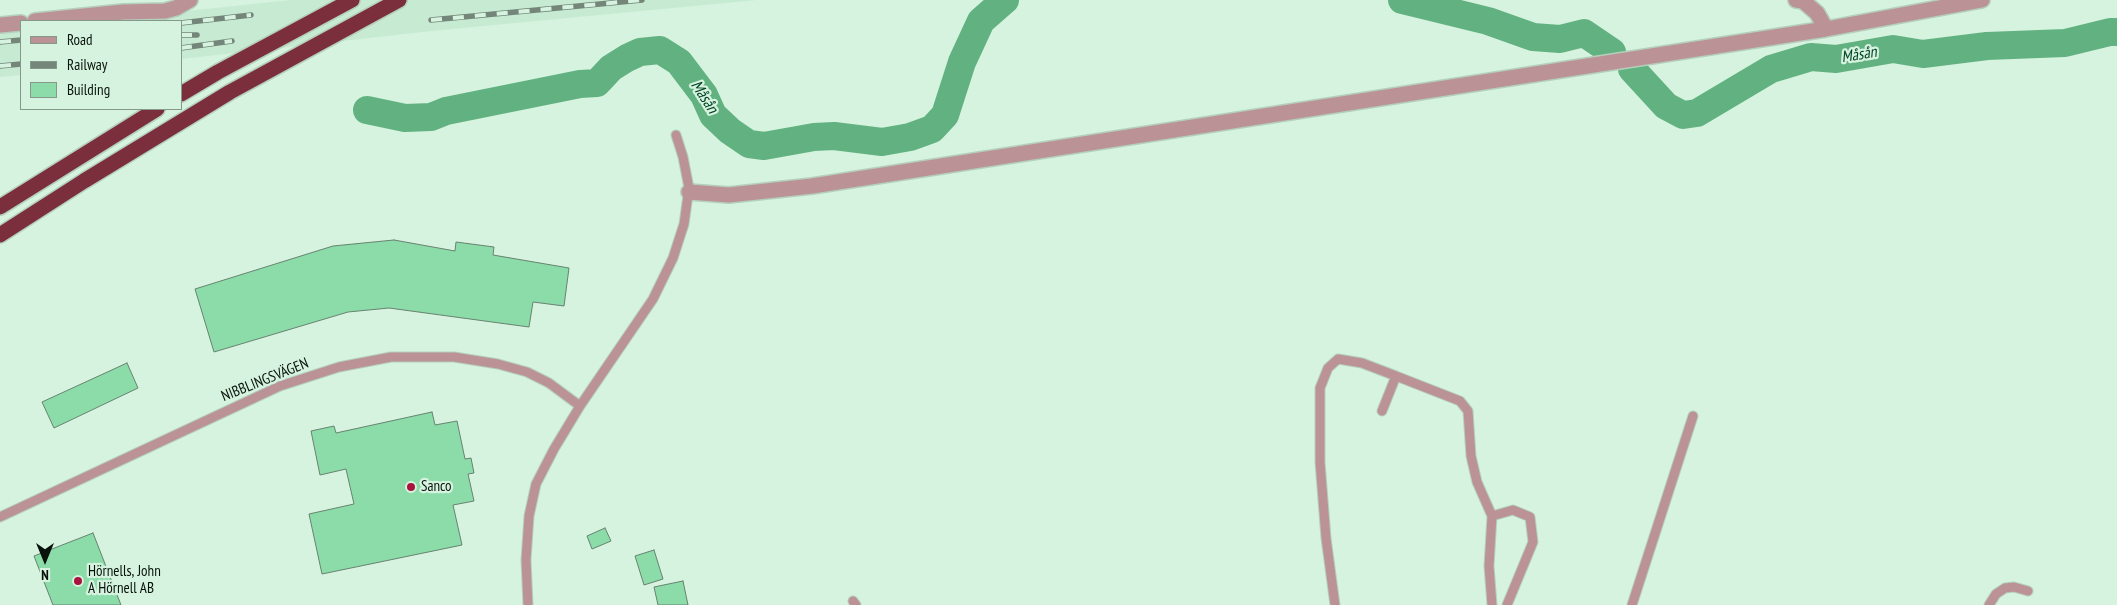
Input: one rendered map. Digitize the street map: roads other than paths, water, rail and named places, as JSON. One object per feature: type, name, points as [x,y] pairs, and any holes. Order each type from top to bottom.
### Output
[{"type":"highway","points":[[182,93],[352,0]]},
{"type":"highway","points":[[0,236],[84,180],[230,92],[399,0]]},
{"type":"highway","points":[[0,207],[155,110]]},
{"type":"street","points":[[45,20],[123,12],[165,11],[176,8],[190,0]]},
{"type":"street","points":[[1796,0],[1803,1],[1817,13],[1826,29]]},
{"type":"street","points":[[689,192],[729,195],[812,186],[1826,29],[1982,0]]},
{"type":"street","points":[[0,25],[20,23]]},
{"type":"lane","points":[[528,605],[526,560],[529,516],[536,484],[554,449],[580,406],[653,299],[674,258],[684,224],[689,192],[683,157],[676,135]]},
{"type":"lane","name":"NIBBLINGSVÄGEN","points":[[0,517],[280,386],[346,365],[391,357],[454,357],[498,364],[527,372],[549,383],[580,406]]},
{"type":"lane","points":[[1335,605],[1320,462],[1320,388],[1328,368],[1338,359],[1362,363],[1460,401],[1468,411],[1471,456],[1477,482],[1492,516],[1489,566],[1492,605]]},
{"type":"lane","points":[[1382,411],[1396,376]]},
{"type":"lane","points":[[1632,605],[1693,416]]},
{"type":"lane","points":[[1492,516],[1513,510],[1530,517],[1533,542],[1507,605]]},
{"type":"lane","points":[[1989,605],[1996,594],[2006,588],[2028,591]]},
{"type":"waterway","name":"Måsån","points":[[367,110],[405,118],[431,117],[446,111],[580,84],[597,83],[611,68],[627,58],[640,52],[660,50],[679,62],[704,95],[713,115],[730,131],[749,144],[764,146],[814,137],[834,136],[882,142],[910,137],[932,129],[945,115],[962,62],[981,21],[1005,0]]},
{"type":"waterway","name":"Måsån","points":[[1402,0],[1488,21],[1533,37],[1560,39],[1584,33],[1612,52]]},
{"type":"waterway","name":"Måsån","points":[[1632,69],[1666,106],[1683,115],[1697,113],[1771,69],[1811,57],[1836,59],[1893,49],[1923,54],[1987,46],[2065,43],[2117,32]]},
{"type":"railway","points":[[431,20],[642,0]]},
{"type":"railway","points":[[182,23],[251,15]]},
{"type":"railway","points":[[182,35],[197,35]]},
{"type":"railway","points":[[0,42],[20,40]]},
{"type":"railway","points":[[182,48],[232,41]]},
{"type":"railway","points":[[0,66],[20,64]]},
{"type":"place","name":"Sanco","points":[[411,487]]},
{"type":"place","name":"Hörnells, John A Hörnell AB","points":[[78,581]]}]
